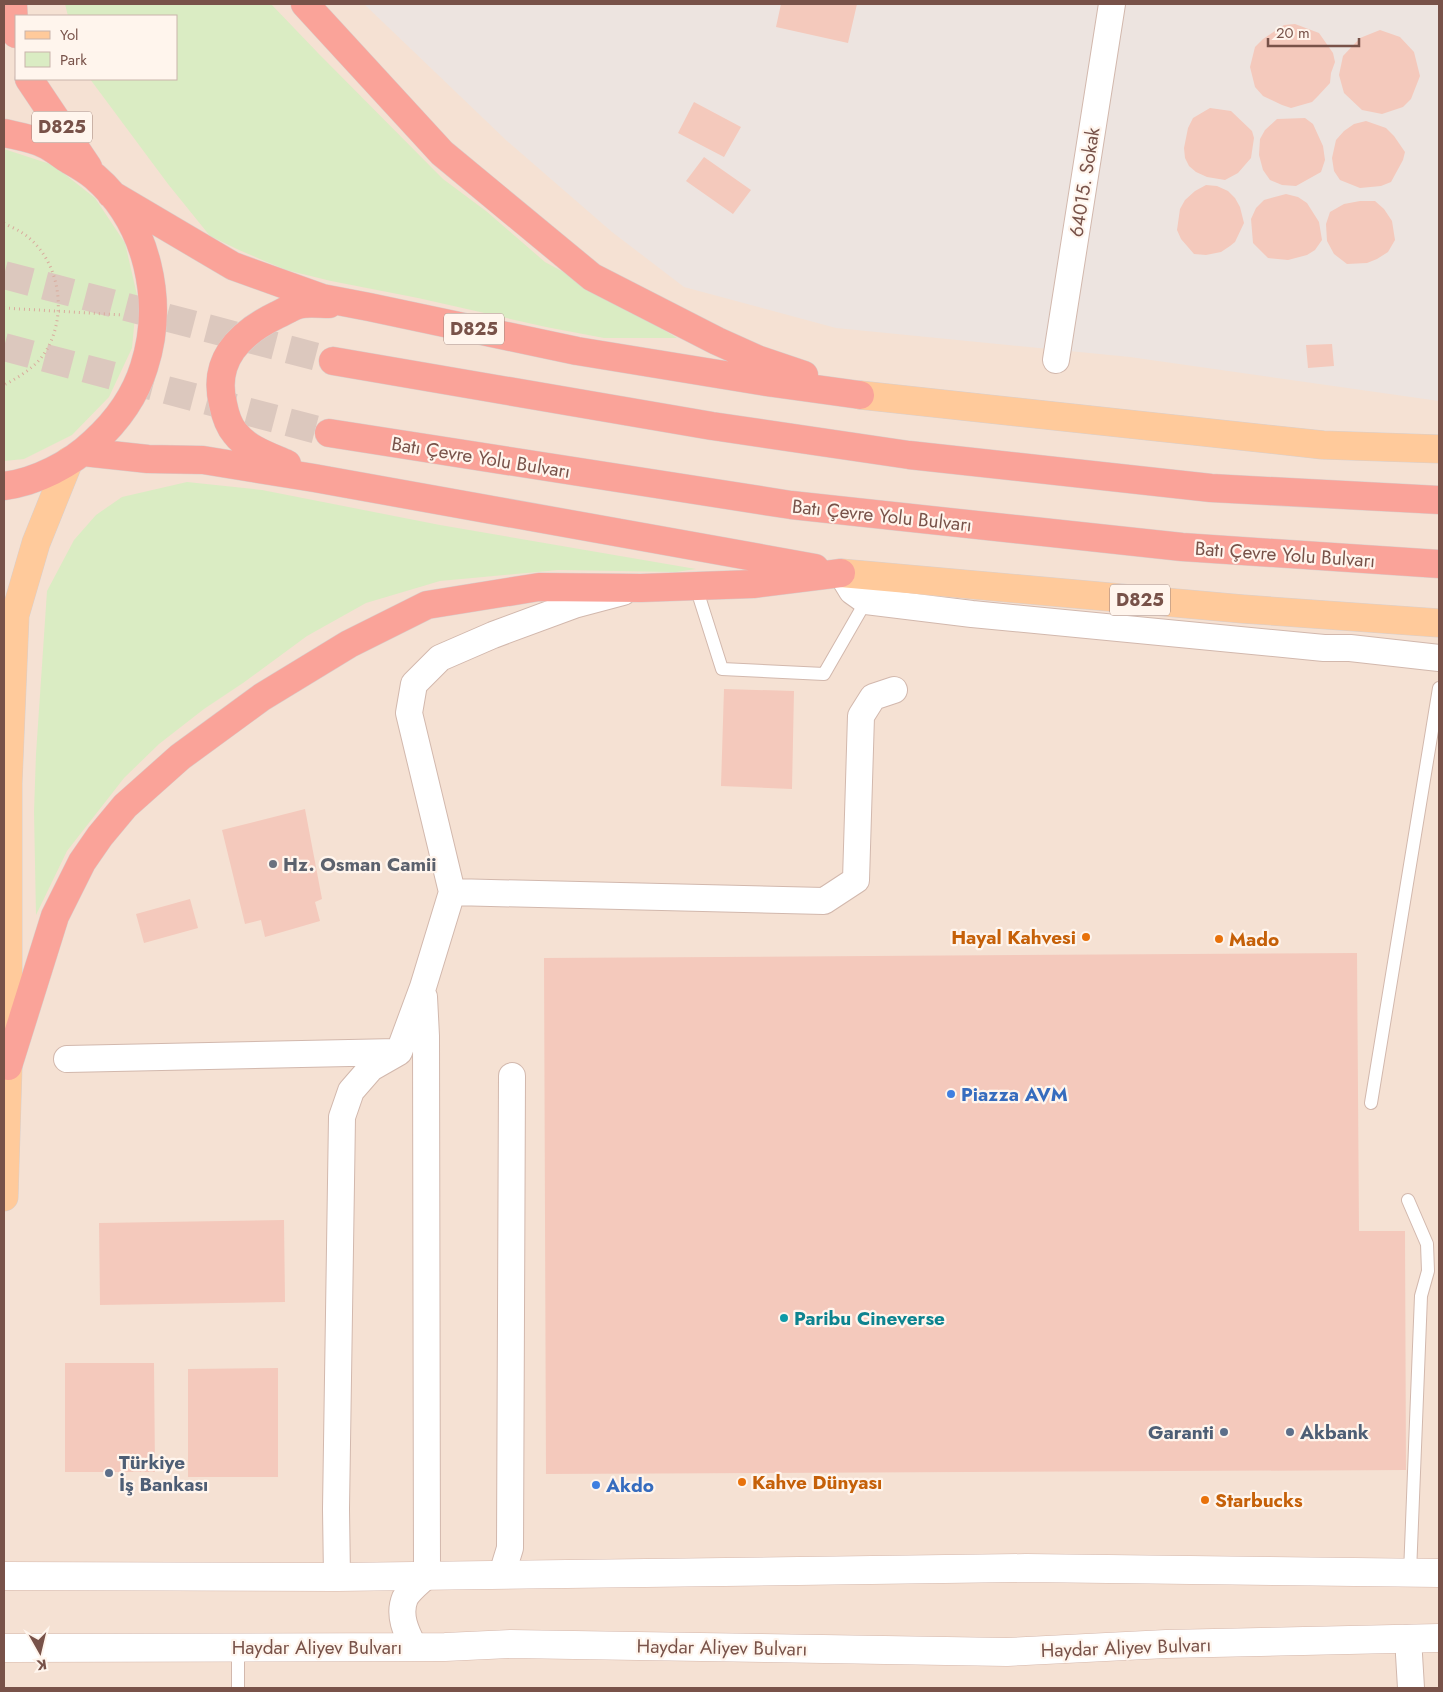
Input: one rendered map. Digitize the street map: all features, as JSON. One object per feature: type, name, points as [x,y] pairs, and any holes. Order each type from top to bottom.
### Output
[{"type":"highway","points":[[13,4],[15,29]]},
{"type":"highway","name":"D825","points":[[304,4],[442,153],[592,277],[717,341],[757,359],[860,395]]},
{"type":"highway","name":"D825","points":[[30,80],[103,185],[233,266],[322,298],[576,351],[772,383],[860,395]]},
{"type":"highway","points":[[4,133],[44,144],[103,185],[118,202],[136,232],[148,265],[153,299],[152,334],[144,368],[129,400],[109,428],[76,457],[40,476],[4,486]]},
{"type":"highway","points":[[314,478],[250,447],[234,433],[226,416],[219,385],[222,371],[233,347],[244,336],[271,318],[299,305],[355,304]]},
{"type":"highway","points":[[333,361],[712,426],[909,456],[1211,488],[1439,500]]},
{"type":"highway","name":"Batı Çevre Yolu Bulvarı","points":[[329,433],[791,505],[1182,547],[1439,564]]},
{"type":"highway","name":"D825","points":[[76,457],[203,460],[314,478],[841,573]]},
{"type":"highway","points":[[8,1066],[55,916],[82,862],[100,836],[125,806],[180,757],[270,692],[349,644],[427,605],[539,587],[696,587],[753,584],[841,573]]},
{"type":"main road","name":"D825","points":[[860,395],[1323,445],[1439,449]]},
{"type":"main road","points":[[4,1197],[8,1066],[8,783],[15,615],[36,543],[76,457]]},
{"type":"main road","name":"D825","points":[[841,573],[1243,609],[1439,623]]},
{"type":"main road","points":[[4,1576],[337,1577],[1016,1568],[1439,1573]]},
{"type":"main road","name":"Haydar Aliyev Bulvarı","points":[[4,1648],[414,1647],[511,1644],[1007,1652],[1166,1644],[1439,1638]]},
{"type":"street","name":"64015. Sokak","points":[[1056,360],[1112,4]]},
{"type":"street","points":[[841,573],[852,590],[866,601],[972,614],[1324,648],[1350,648],[1439,658]]},
{"type":"street","points":[[337,1577],[336,1509],[342,1116],[350,1091],[371,1068],[399,1052],[423,987],[452,892],[409,713],[414,684],[440,658],[493,635],[574,605],[641,588]]},
{"type":"street","points":[[452,892],[824,901],[856,880],[861,716],[872,697],[894,690]]},
{"type":"street","points":[[414,1647],[405,1629],[403,1614],[406,1597],[427,1575],[426,1036],[423,987]]},
{"type":"street","points":[[68,1059],[399,1052]]},
{"type":"street","points":[[502,1574],[510,1548],[512,1076]]},
{"type":"street","points":[[1408,1638],[1411,1688]]},
{"type":"lane","points":[[696,587],[722,669],[824,674],[866,601]]},
{"type":"lane","points":[[1371,1103],[1439,688]]},
{"type":"lane","points":[[1408,1200],[1427,1244],[1428,1271],[1422,1296],[1410,1573]]},
{"type":"lane","points":[[238,1647],[238,1688]]},
{"type":"path","points":[[4,223],[22,233],[42,252],[55,277],[59,305],[54,333],[41,358],[20,377],[4,385]]},
{"type":"path","points":[[4,308],[126,315]]},
{"type":"shaded area","points":[[4,4],[1439,4],[1439,1688],[4,1688]]},
{"type":"shaded area","points":[[364,4],[1439,4],[1439,401],[1130,357],[836,328],[684,287],[612,232],[507,141]]},
{"type":"green space","points":[[65,4],[271,4],[443,179],[486,211],[545,262],[620,303],[677,338],[604,338],[331,281],[286,270],[210,236],[168,184],[91,80],[178,80],[178,15],[68,15]]},
{"type":"green space","points":[[4,149],[53,165],[95,198],[125,243],[137,295],[132,348],[109,397],[72,435],[24,459],[4,461]]},
{"type":"green space","points":[[187,482],[262,490],[440,525],[696,569],[676,572],[558,570],[440,581],[366,603],[307,636],[204,709],[159,744],[124,778],[67,851],[36,915],[34,812],[47,591],[74,540],[96,515],[122,497]]},
{"type":"building","points":[[781,4],[857,4],[848,43],[776,27]]},
{"type":"building","points":[[1295,24],[1319,33],[1333,53],[1335,62],[1330,83],[1318,96],[1312,102],[1291,108],[1263,96],[1255,87],[1250,67],[1255,47],[1263,39],[1284,25]]},
{"type":"building","points":[[1380,30],[1400,37],[1414,52],[1420,76],[1411,99],[1403,107],[1382,114],[1362,110],[1344,93],[1339,75],[1343,56],[1360,38]]},
{"type":"building","points":[[694,102],[741,127],[724,157],[678,133]]},
{"type":"building","points":[[1210,108],[1231,111],[1252,131],[1254,138],[1251,158],[1238,173],[1225,180],[1207,177],[1196,172],[1189,166],[1185,158],[1184,148],[1188,128],[1193,118]]},
{"type":"building","points":[[1305,118],[1313,124],[1323,146],[1325,160],[1321,172],[1296,186],[1282,185],[1270,180],[1263,170],[1259,155],[1260,139],[1265,130],[1277,119]]},
{"type":"building","points":[[1366,121],[1386,128],[1405,152],[1403,160],[1391,182],[1381,186],[1360,188],[1340,180],[1334,171],[1332,158],[1336,140],[1344,131],[1354,124]]},
{"type":"building","points":[[704,157],[751,190],[733,214],[686,181]]},
{"type":"building","points":[[1206,185],[1217,186],[1228,191],[1235,198],[1240,207],[1244,223],[1235,242],[1221,252],[1206,255],[1194,254],[1181,239],[1177,230],[1180,209],[1185,200],[1195,191]]},
{"type":"building","points":[[1286,194],[1298,197],[1307,203],[1319,222],[1322,240],[1315,250],[1307,255],[1288,260],[1268,258],[1253,243],[1251,219],[1256,208],[1264,200]]},
{"type":"building","points":[[1375,201],[1384,209],[1392,221],[1395,240],[1388,252],[1377,259],[1367,263],[1347,264],[1334,254],[1327,241],[1326,224],[1330,212],[1344,204]]},
{"type":"building","points":[[1332,344],[1334,366],[1308,368],[1306,345]]},
{"type":"building","points":[[724,689],[794,691],[792,789],[721,786]]},
{"type":"building","name":"Hz. Osman Camii","points":[[305,809],[322,899],[315,902],[320,921],[265,937],[261,920],[245,924],[222,830]]},
{"type":"building","points":[[190,899],[198,928],[144,943],[136,914]]},
{"type":"building","name":"Piazza AVM","points":[[1357,953],[1359,1231],[1405,1231],[1406,1470],[546,1474],[544,958]]},
{"type":"building","points":[[284,1220],[285,1302],[100,1305],[99,1223]]},
{"type":"building","points":[[65,1363],[154,1363],[155,1472],[65,1472]]},
{"type":"building","points":[[278,1368],[278,1477],[188,1477],[188,1369]]},
{"type":"tunnel","points":[[4,275],[333,361]]},
{"type":"tunnel","points":[[4,347],[329,433]]},
{"type":"place","name":"Hz. Osman Camii","points":[[273,864]]},
{"type":"place","name":"Hayal Kahvesi","points":[[1086,937]]},
{"type":"place","name":"Mado","points":[[1219,939]]},
{"type":"place","name":"Piazza AVM","points":[[951,1094]]},
{"type":"place","name":"Paribu Cineverse","points":[[784,1318]]},
{"type":"place","name":"Garanti","points":[[1224,1432]]},
{"type":"place","name":"Akbank","points":[[1290,1432]]},
{"type":"place","name":"Türkiye İş Bankası","points":[[109,1473]]},
{"type":"place","name":"Kahve Dünyası","points":[[742,1482]]},
{"type":"place","name":"Akdo","points":[[596,1485]]},
{"type":"place","name":"Starbucks","points":[[1205,1500]]}]
